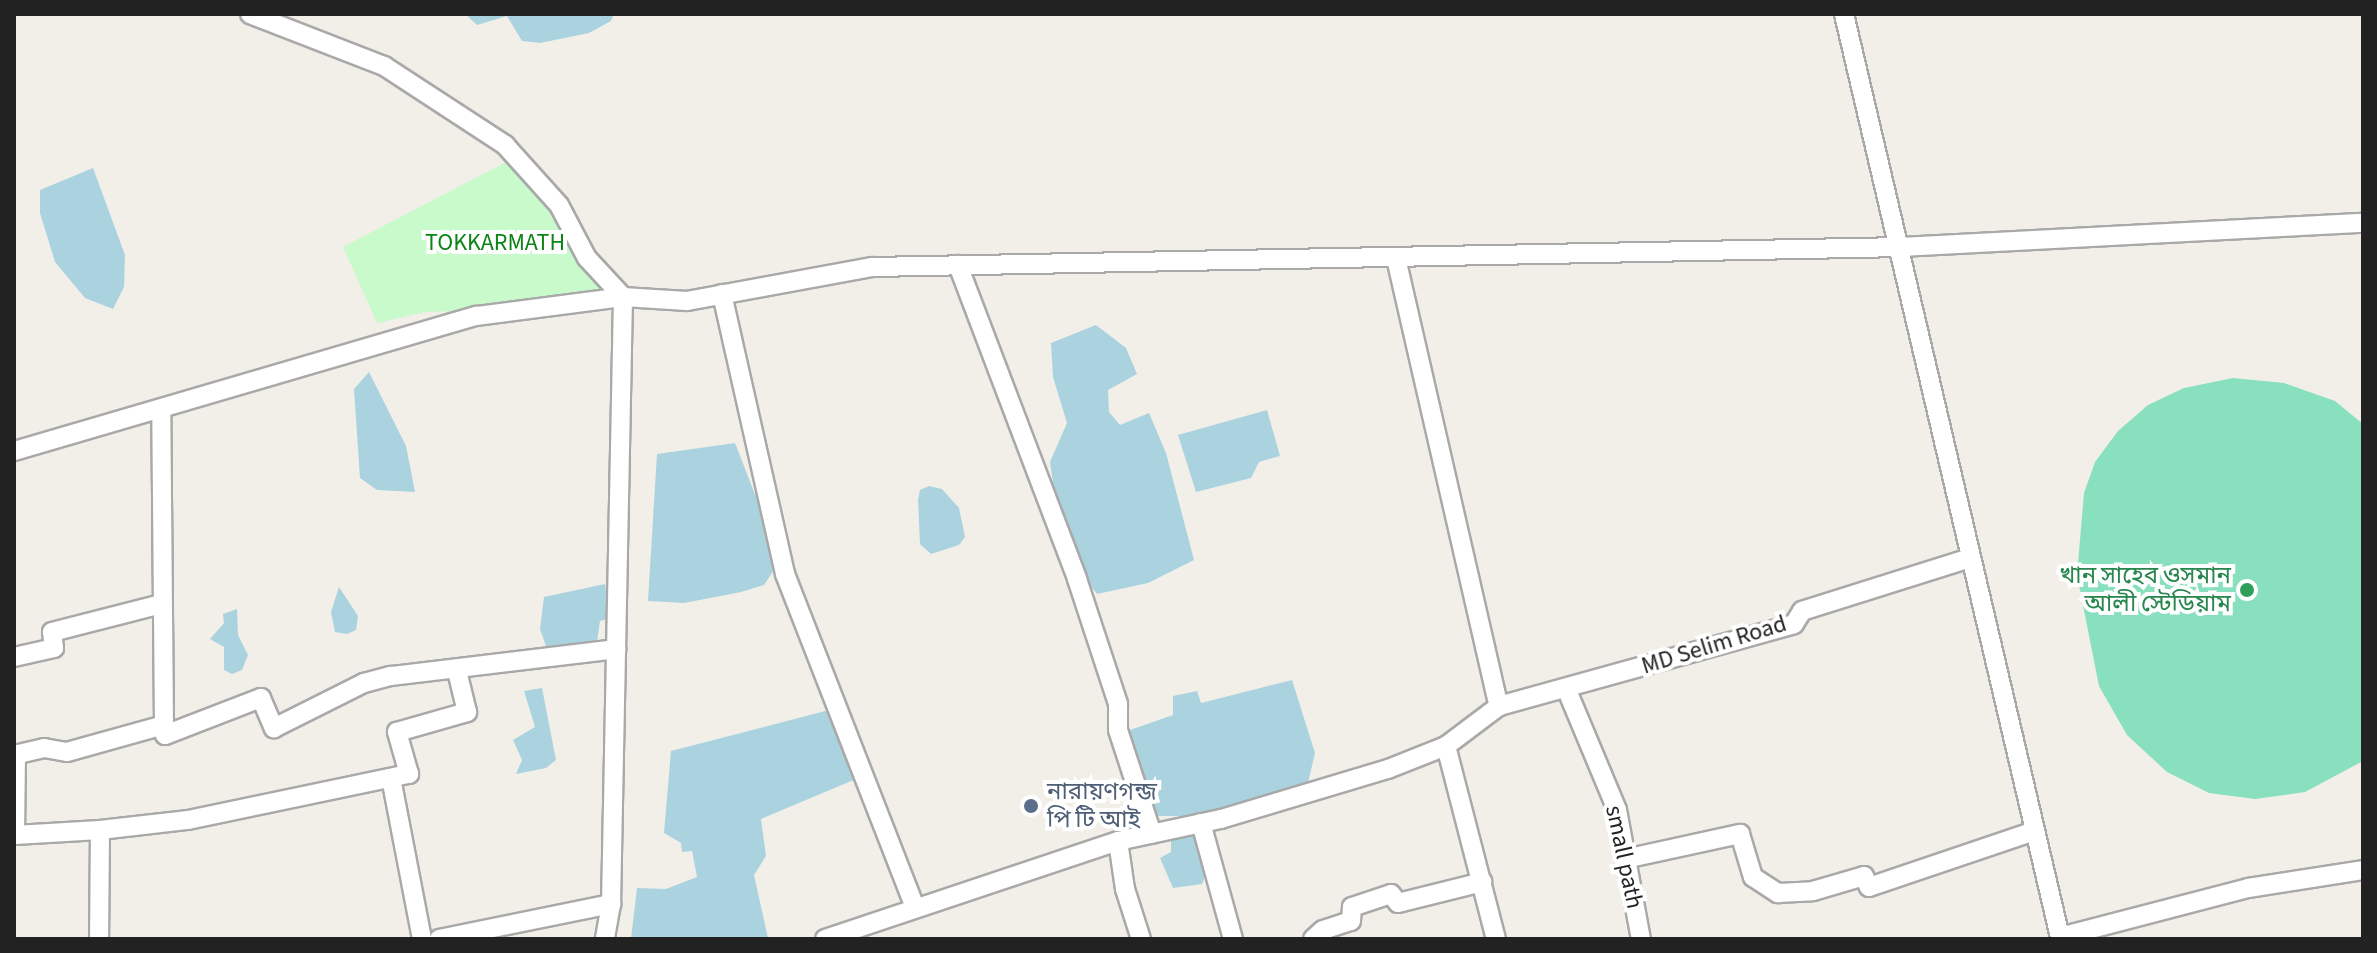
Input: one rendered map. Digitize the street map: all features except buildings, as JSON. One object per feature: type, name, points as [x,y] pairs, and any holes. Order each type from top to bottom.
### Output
[{"type":"street","points":[[250,14],[384,66],[505,145],[559,205],[587,258],[623,297],[611,904],[605,939]]},
{"type":"street","points":[[1844,14],[2060,938],[2248,888],[2363,870]]},
{"type":"street","points":[[14,451],[477,316],[623,297],[687,301],[872,267],[1900,247],[2363,223]]},
{"type":"street","points":[[825,939],[914,905],[1118,841],[1201,823],[1343,783],[1446,746],[1499,706],[1396,258]]},
{"type":"street","points":[[958,265],[1077,579],[1118,704],[1118,730],[1152,834]]},
{"type":"street","points":[[722,294],[785,574],[914,905]]},
{"type":"street","points":[[161,409],[165,735],[261,698],[274,728],[364,683],[419,671],[457,671],[616,649]]},
{"type":"street","name":"MD Selim Road","points":[[1499,706],[1794,624],[1802,611],[1970,558]]},
{"type":"street","points":[[14,657],[54,648],[52,632],[162,604]]},
{"type":"street","points":[[164,725],[79,749],[15,754],[15,835],[188,820],[409,774],[397,732],[467,712],[457,671]]},
{"type":"street","name":"small path","points":[[1566,688],[1617,810],[1641,939]]},
{"type":"street","points":[[1446,746],[1496,939]]},
{"type":"street","points":[[391,778],[422,939]]},
{"type":"street","points":[[1201,823],[1233,939]]},
{"type":"street","points":[[99,939],[100,830]]},
{"type":"street","points":[[1625,859],[1740,834],[1753,877],[1778,893],[1813,891],[1864,876],[1869,887],[2034,831]]},
{"type":"street","points":[[1118,841],[1125,889],[1141,939]]},
{"type":"street","points":[[1313,939],[1323,930],[1351,921],[1352,907],[1391,894],[1398,903],[1482,882]]},
{"type":"street","points":[[439,939],[611,904]]},
{"type":"green space","name":"TOKKARMATH","points":[[516,157],[615,289],[539,308],[426,312],[377,323],[343,247]]},
{"type":"green space","points":[[2233,378],[2284,383],[2335,401],[2363,424],[2363,761],[2305,792],[2255,799],[2209,793],[2167,772],[2127,735],[2099,686],[2077,575],[2084,493],[2095,462],[2118,431],[2148,405],[2184,388]]},
{"type":"water","points":[[465,14],[614,14],[611,21],[589,33],[540,43],[522,41],[507,16],[477,25]]},
{"type":"water","points":[[93,168],[125,255],[124,287],[113,309],[85,298],[55,262],[40,213],[40,190]]},
{"type":"water","points":[[1096,325],[1126,348],[1137,374],[1108,390],[1109,412],[1120,425],[1149,413],[1166,453],[1194,560],[1148,583],[1097,594],[1075,564],[1058,518],[1050,462],[1067,423],[1053,377],[1051,343]]},
{"type":"water","points":[[369,372],[406,446],[415,492],[377,490],[360,478],[354,389]]},
{"type":"water","points":[[1267,410],[1280,456],[1259,462],[1251,478],[1196,492],[1178,435]]},
{"type":"water","points":[[735,443],[763,515],[776,567],[764,585],[741,592],[684,603],[648,601],[657,454]]},
{"type":"water","points":[[929,486],[942,489],[959,508],[965,537],[959,545],[931,554],[920,544],[918,500],[920,490]]},
{"type":"water","points":[[605,584],[610,618],[600,621],[597,642],[547,649],[540,629],[544,597]]},
{"type":"water","points":[[339,587],[358,616],[356,630],[347,634],[335,632],[331,612]]},
{"type":"water","points":[[237,609],[238,635],[248,655],[242,670],[232,674],[224,670],[224,647],[210,639],[224,623],[223,614]]},
{"type":"water","points":[[1292,680],[1315,753],[1308,783],[1199,816],[1152,816],[1130,730],[1173,715],[1173,696],[1197,691],[1201,703]]},
{"type":"water","points":[[542,688],[556,760],[546,768],[516,774],[522,760],[513,740],[535,727],[524,691]]},
{"type":"water","points":[[833,709],[856,779],[761,819],[766,856],[754,875],[768,938],[631,939],[637,888],[666,889],[697,877],[692,851],[682,852],[681,843],[664,833],[671,751]]},
{"type":"water","points":[[1198,831],[1208,869],[1202,884],[1173,888],[1160,858],[1171,852],[1171,838]]},
{"type":"place","name":"খান সাহেব ওসমান আলী স্টেডিয়াম","points":[[2247,590]]},
{"type":"place","name":"নারায়ণগন্জ পি টি আই","points":[[1031,806]]}]
